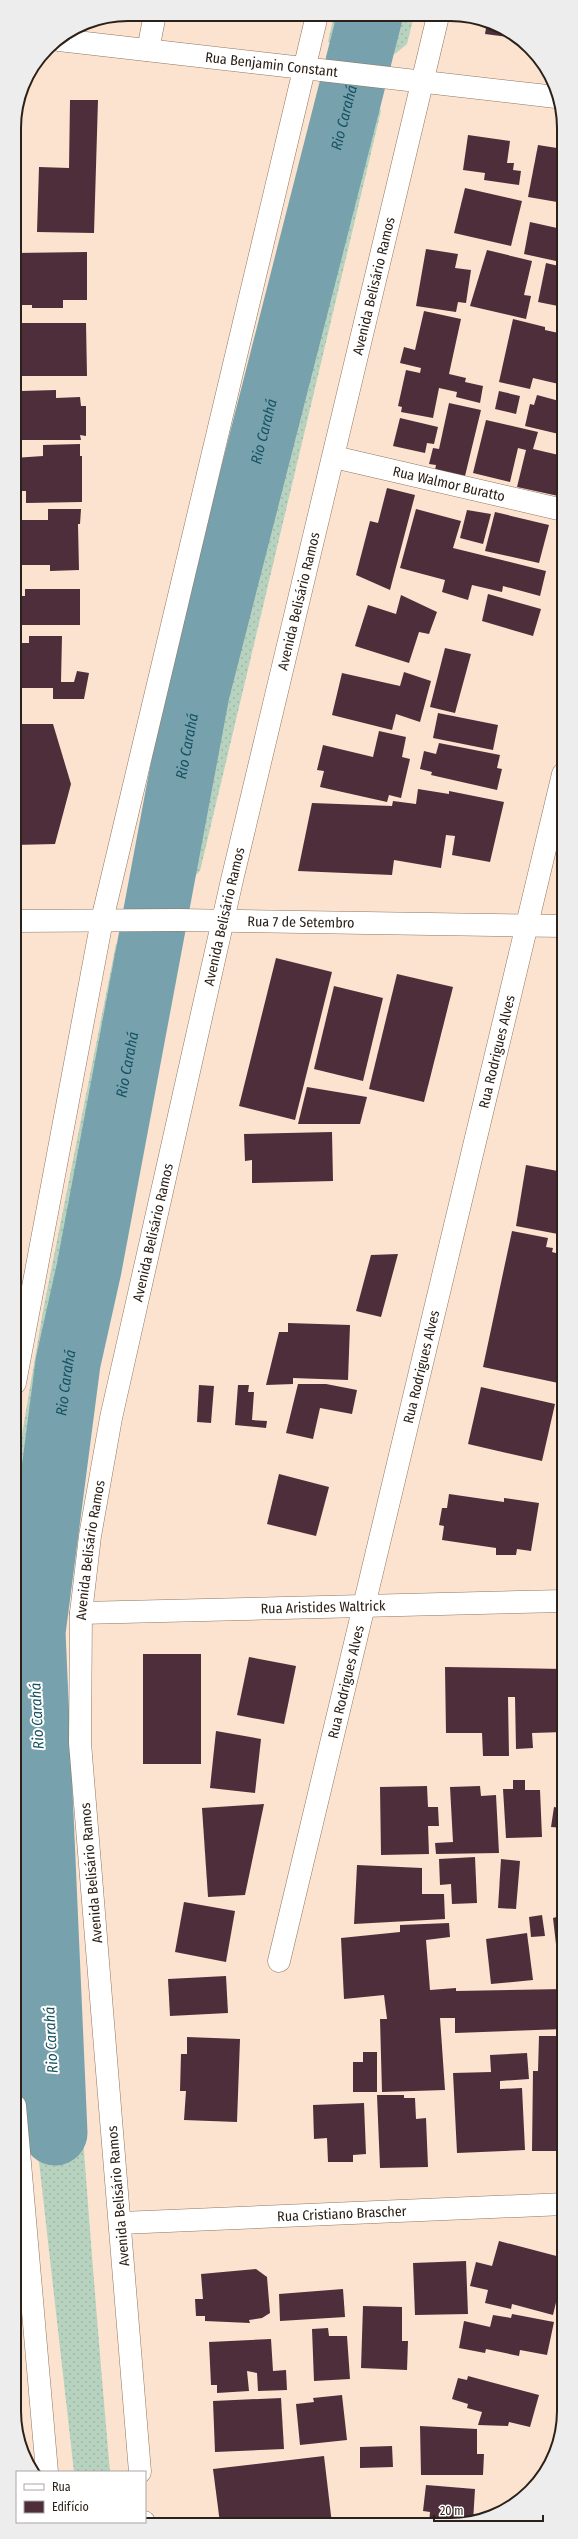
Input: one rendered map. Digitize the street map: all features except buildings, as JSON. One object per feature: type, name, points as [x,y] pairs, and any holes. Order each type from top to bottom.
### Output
[{"type":"main road","points":[[148,50],[154,21]]},
{"type":"main road","points":[[21,1351],[102,920],[316,21]]},
{"type":"main road","name":"Avenida Belisário Ramos","points":[[140,2471],[121,2223],[80,1744],[81,1613],[90,1536],[111,1418],[223,921],[437,21]]},
{"type":"main road","name":"Rua Benjamin Constant","points":[[67,41],[304,67],[552,97]]},
{"type":"main road","name":"Rua Walmor Buratto","points":[[334,457],[557,509]]},
{"type":"main road","name":"Rua Rodrigues Alves","points":[[279,1961],[557,799]]},
{"type":"main road","name":"Rua 7 de Setembro","points":[[21,921],[179,920],[557,926]]},
{"type":"main road","name":"Rua Aristides Waltrick","points":[[81,1613],[557,1601]]},
{"type":"main road","points":[[21,2175],[47,2471]]},
{"type":"main road","name":"Rua Cristiano Brascher","points":[[121,2223],[557,2204]]},
{"type":"green space","points":[[333,21],[413,21],[407,44],[395,54],[328,42]]},
{"type":"green space","points":[[325,92],[377,102],[381,111],[200,871],[190,881],[145,881],[141,867],[317,102]]},
{"type":"green space","points":[[116,944],[179,956],[126,1207],[94,1375],[81,1459],[71,1544],[64,1629],[61,1721],[63,1813],[73,1997],[110,2471],[74,2471],[21,2002],[21,1440],[43,1311]]},
{"type":"waterway","name":"Rio Carahá","points":[[55,2133],[33,1632],[68,1363],[89,1269],[197,693],[369,21]]},
{"type":"waterway","points":[[62,1268],[89,1269]]}]
